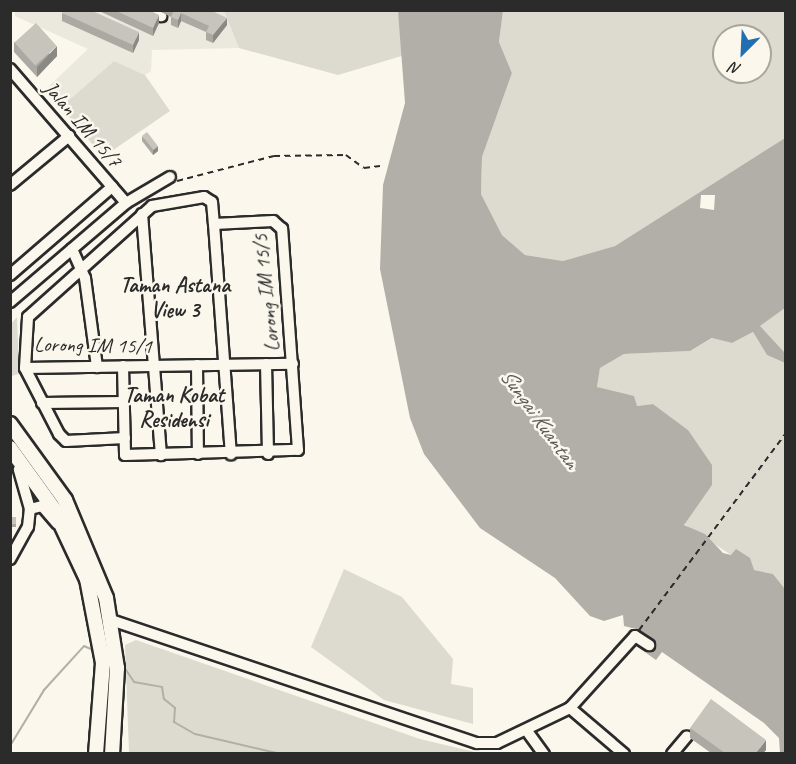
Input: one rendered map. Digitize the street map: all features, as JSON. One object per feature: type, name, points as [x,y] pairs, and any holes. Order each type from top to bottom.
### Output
[{"type":"main road","points":[[10,424],[82,532],[111,620],[117,694],[112,753]]},
{"type":"main road","points":[[10,448],[65,529],[87,579],[99,638],[103,693],[96,753]]},
{"type":"street","points":[[150,10],[161,16]]},
{"type":"street","name":"Jalan IM 15/7","points":[[10,69],[126,203]]},
{"type":"street","points":[[10,185],[69,136]]},
{"type":"street","points":[[10,302],[126,203],[170,177]]},
{"type":"street","points":[[11,273],[112,187]]},
{"type":"street","name":"Lorong IM 15/1","points":[[214,224],[212,202],[204,197],[158,202],[142,214],[82,265],[28,317],[25,368],[293,364]]},
{"type":"street","points":[[142,214],[158,366],[161,455]]},
{"type":"street","name":"Lorong IM 15/5","points":[[125,438],[125,455],[291,453],[300,443],[282,228],[273,221],[214,224]]},
{"type":"street","points":[[214,224],[229,365],[231,454]]},
{"type":"street","points":[[72,249],[82,265],[97,367]]},
{"type":"street","points":[[266,364],[268,454]]},
{"type":"street","points":[[197,365],[198,454]]},
{"type":"street","points":[[25,368],[42,403],[66,441],[125,438],[123,366]]},
{"type":"street","points":[[42,403],[124,402]]},
{"type":"street","points":[[10,455],[26,482],[30,509],[27,527],[10,559]]},
{"type":"street","points":[[30,509],[42,506],[65,529]]},
{"type":"street","points":[[111,620],[477,743],[497,743],[527,731],[570,708],[635,636],[649,645]]},
{"type":"street","points":[[570,708],[624,753]]},
{"type":"street","points":[[527,731],[544,753]]},
{"type":"street","points":[[672,753],[687,736]]},
{"type":"path","points":[[170,177],[176,182],[274,156],[346,155],[364,168],[380,166]]},
{"type":"path","points":[[638,632],[786,433]]},
{"type":"shaded area","points":[[15,11],[224,11],[239,48],[152,50],[151,71],[145,75],[114,61],[61,107],[46,89],[88,49],[15,16]]},
{"type":"shaded area","points":[[224,11],[398,11],[405,55],[338,75],[239,48]]},
{"type":"shaded area","points":[[503,11],[785,11],[785,138],[615,246],[563,261],[525,255],[502,235],[481,194],[482,157],[512,73],[499,42]]},
{"type":"shaded area","points":[[114,61],[145,75],[170,111],[103,157],[61,107]]},
{"type":"shaded area","points":[[785,308],[785,353],[759,326]]},
{"type":"shaded area","points":[[17,317],[19,374],[11,376],[11,324]]},
{"type":"shaded area","points":[[753,332],[767,355],[785,363],[785,589],[773,574],[754,570],[684,524],[693,506],[688,430],[653,404],[637,406],[597,387],[600,368],[624,354],[690,351],[713,338],[732,343]]},
{"type":"shaded area","points":[[344,569],[402,597],[453,659],[451,684],[473,688],[473,724],[384,700],[311,647]]},
{"type":"shaded area","points":[[136,640],[420,739],[479,753],[129,753],[125,645]]},
{"type":"water","name":"Sungai Kuantan","points":[[398,11],[503,11],[499,42],[512,73],[482,157],[481,194],[502,235],[525,255],[563,261],[615,246],[785,138],[785,308],[760,326],[785,353],[785,363],[767,355],[753,332],[732,343],[712,338],[690,351],[624,354],[600,368],[597,387],[634,396],[637,406],[653,404],[688,430],[712,465],[712,485],[684,525],[705,534],[723,553],[731,555],[736,549],[750,558],[754,570],[773,574],[785,589],[785,753],[780,753],[779,738],[764,723],[662,652],[656,660],[628,640],[636,629],[624,626],[623,615],[604,621],[590,616],[555,578],[480,528],[424,454],[410,418],[380,269],[383,185],[405,103]],"holes":[[[701,195],[715,195],[714,210],[700,208]]]},
{"type":"building","points":[[63,10],[90,10],[139,32],[133,45],[62,13]]},
{"type":"building","points":[[114,10],[149,10],[159,15],[153,28]]},
{"type":"building","points":[[174,10],[210,10],[227,18],[213,35],[206,32],[209,26],[181,13],[178,20],[171,17]]},
{"type":"building","points":[[36,23],[57,46],[35,65],[14,42]]},
{"type":"building","points":[[147,132],[158,146],[153,150],[142,136]]},
{"type":"building","points":[[10,517],[16,517],[16,524],[10,524]]},
{"type":"building","points":[[711,699],[766,740],[756,753],[725,753],[690,728]]},
{"type":"waterway","points":[[10,746],[44,690],[84,646],[95,651]]},
{"type":"waterway","points":[[122,664],[134,682],[162,687],[164,699],[175,708],[174,722],[195,734],[281,754]]},
{"type":"district","name":"Taman Astana View 3","points":[[175,298]]},
{"type":"district","name":"Taman Kobat Residensi","points":[[174,408]]}]
